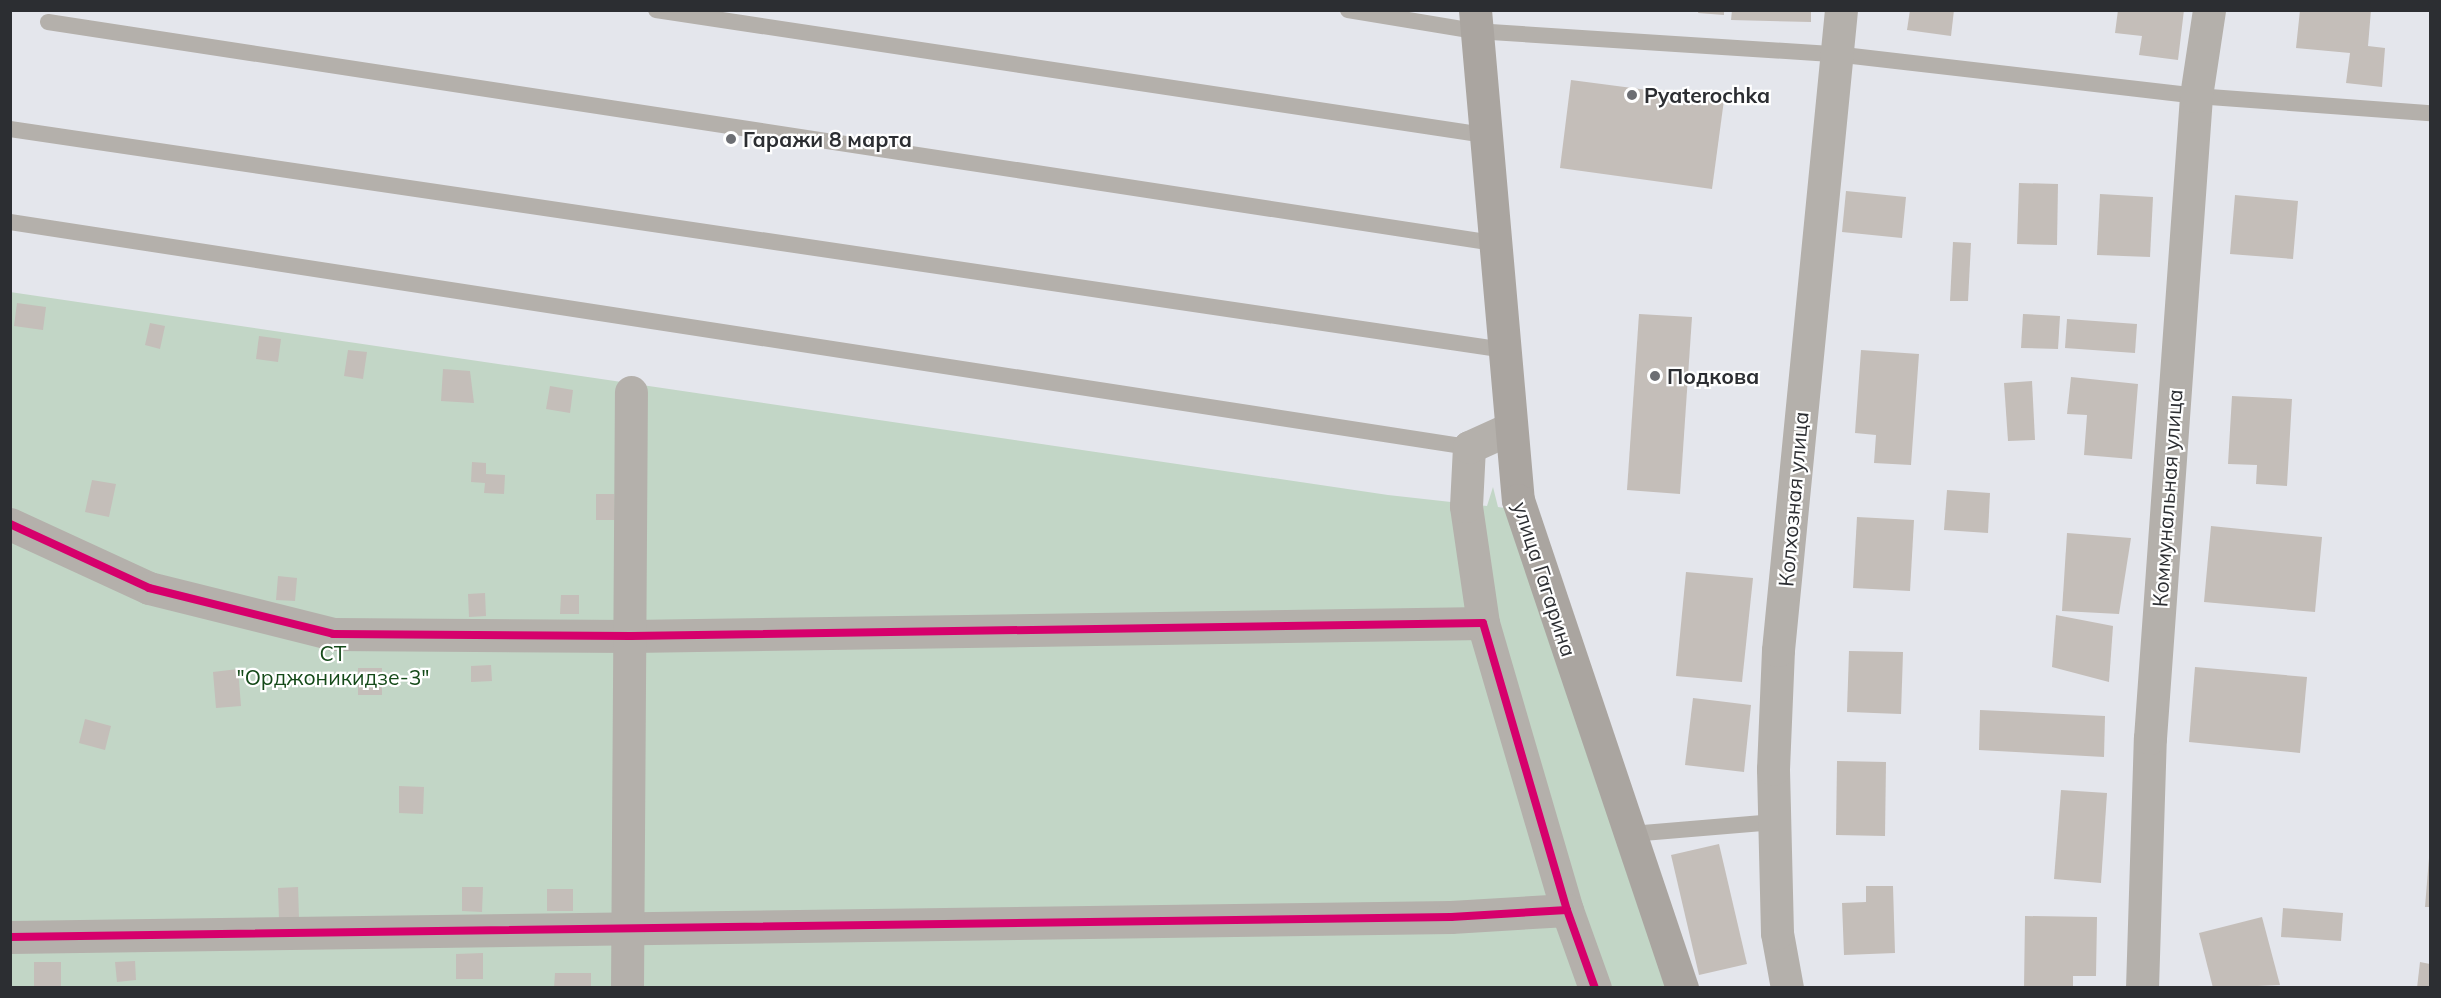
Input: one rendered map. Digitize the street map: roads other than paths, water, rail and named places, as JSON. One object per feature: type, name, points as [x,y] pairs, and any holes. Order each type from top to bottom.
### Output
[{"type":"main road","name":"улица Гагарина","points":[[1475,21],[1518,500],[1682,987]]},
{"type":"street","name":"Колхозная улица","points":[[1787,987],[1777,933],[1774,822],[1778,650],[1841,10]]},
{"type":"street","name":"Коммунальная улица","points":[[2142,987],[2150,738],[2196,96],[2209,10]]},
{"type":"street","points":[[627,987],[632,392]]},
{"type":"street","points":[[1511,428],[1469,447],[1466,506],[1483,623],[1567,909],[1595,987]]},
{"type":"street","points":[[10,524],[149,588],[333,634],[631,636],[1483,623]]},
{"type":"street","points":[[10,937],[1451,917],[1567,909]]},
{"type":"lane","points":[[656,10],[1484,135]]},
{"type":"lane","points":[[1348,10],[1835,54],[2196,96],[2430,113]]},
{"type":"lane","points":[[48,22],[1494,243]]},
{"type":"lane","points":[[10,129],[1504,350]]},
{"type":"lane","points":[[10,222],[1469,447]]},
{"type":"lane","points":[[1631,834],[1774,822]]},
{"type":"place","name":"Pyaterochka","points":[[1632,95]]},
{"type":"place","name":"Гаражи 8 марта","points":[[731,139]]},
{"type":"place","name":"Подкова","points":[[1655,376]]},
{"type":"park label","name":"СТ \"Орджоникидзе-3\"","points":[[333,665]]}]
